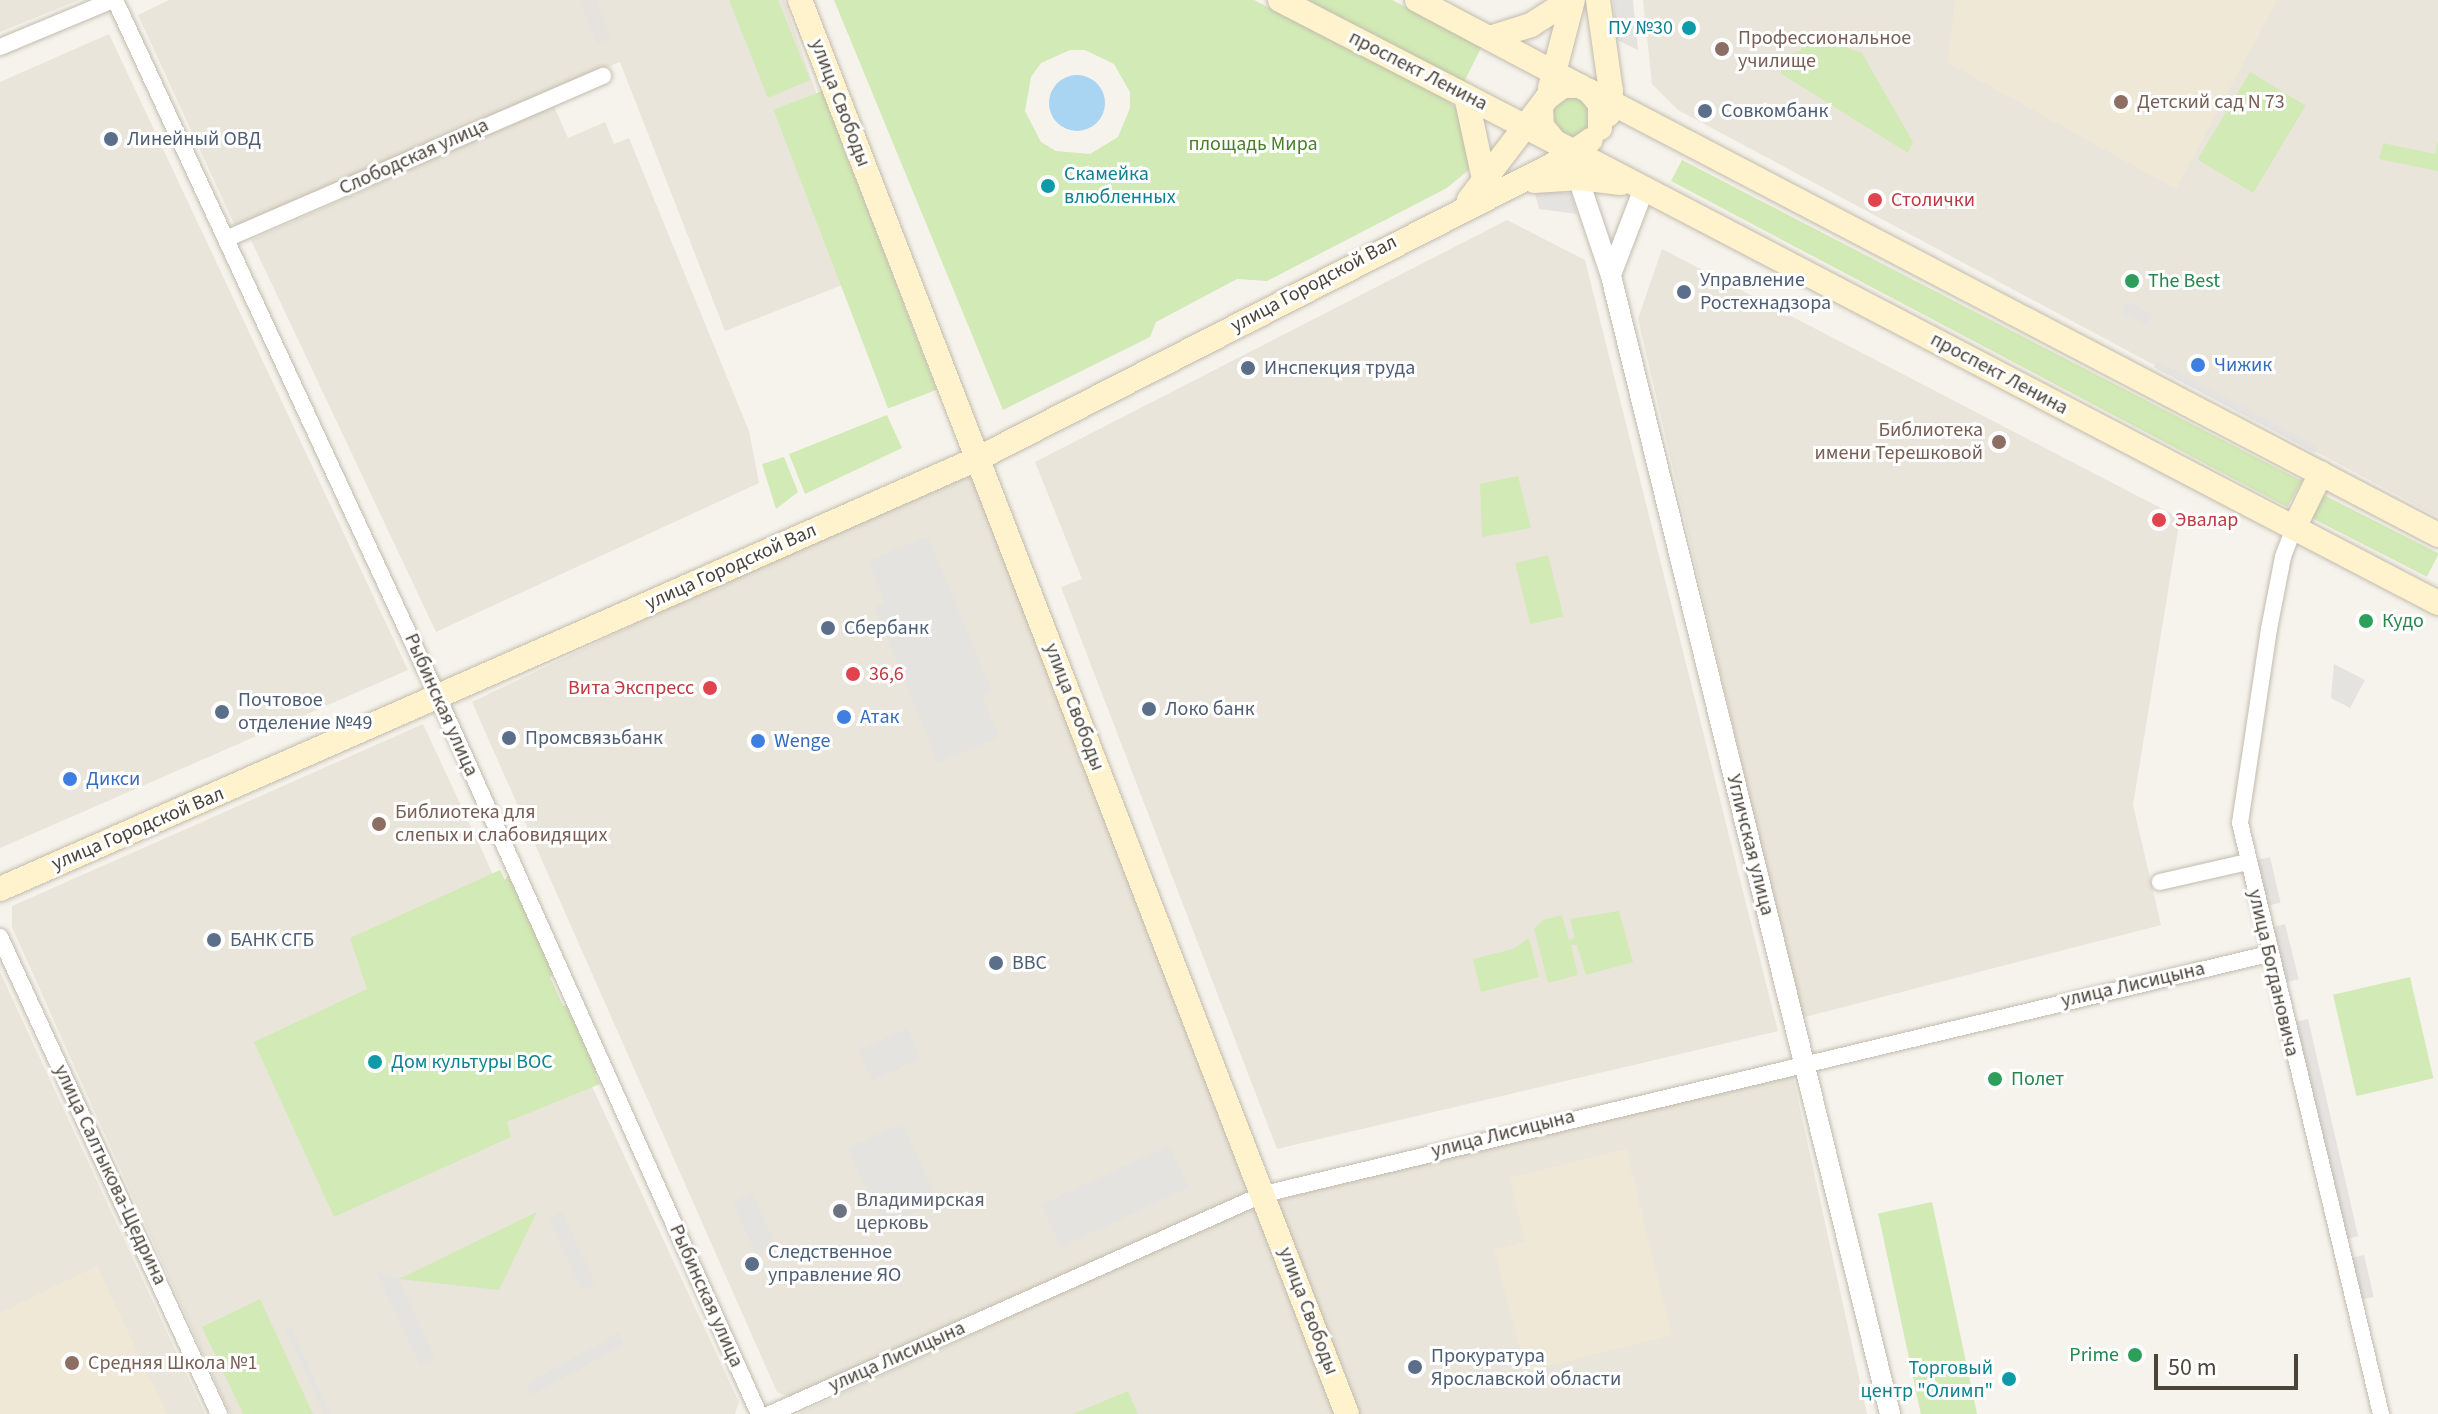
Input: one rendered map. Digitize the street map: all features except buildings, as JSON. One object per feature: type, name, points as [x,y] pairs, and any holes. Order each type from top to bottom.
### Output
[{"type":"main road","name":"улица Свободы","points":[[800,0],[1347,1414]]},
{"type":"main road","name":"проспект Ленина","points":[[1280,0],[1528,128],[1576,149],[1644,188],[2438,603]]},
{"type":"main road","points":[[1417,0],[2438,535]]},
{"type":"main road","points":[[1490,38],[1531,25],[1571,0]]},
{"type":"main road","points":[[1571,0],[1556,73],[1544,102],[1542,126],[1576,149]]},
{"type":"main road","points":[[1576,149],[1611,102],[1598,0]]},
{"type":"main road","points":[[1544,102],[1563,86],[1584,88],[1600,104],[1576,149]]},
{"type":"main road","points":[[1466,96],[1485,184]]},
{"type":"main road","name":"улица Городской Вал","points":[[1447,215],[1485,184],[1544,102]]},
{"type":"main road","name":"улица Городской Вал","points":[[0,889],[979,458],[1447,215],[1512,185],[1576,149]]},
{"type":"main road","points":[[2294,528],[2321,473]]},
{"type":"street","points":[[0,47],[114,0]]},
{"type":"street","name":"Рыбинская улица","points":[[114,0],[438,697],[759,1414]]},
{"type":"street","name":"Слободская улица","points":[[226,239],[603,76]]},
{"type":"street","name":"Угличская улица","points":[[1576,149],[1611,276],[1890,1414]]},
{"type":"street","name":"Угличская улица","points":[[1611,276],[1617,248],[1644,188]]},
{"type":"street","name":"улица Богдановича","points":[[2294,528],[2280,571],[2240,811],[2247,862],[2268,954],[2381,1414]]},
{"type":"street","points":[[2160,882],[2247,862]]},
{"type":"street","name":"улица Салтыкова-Щедрина","points":[[0,937],[219,1414]]},
{"type":"street","name":"улица Лисицына","points":[[770,1414],[1264,1194],[1803,1061],[2268,954]]},
{"type":"shaded area","points":[[0,0],[79,0],[0,32]]},
{"type":"shaded area","points":[[169,0],[784,0],[878,271],[725,331],[620,62],[235,226],[138,15]]},
{"type":"shaded area","points":[[579,0],[596,0],[611,38],[597,44]]},
{"type":"shaded area","points":[[1613,0],[1633,0],[1638,50],[1617,40]]},
{"type":"shaded area","points":[[1643,0],[2438,0],[2438,517],[1678,110],[1652,84]]},
{"type":"shaded area","name":"Детский сад N 73","points":[[1955,0],[2277,0],[2176,189],[1948,63]]},
{"type":"shaded area","points":[[109,34],[408,670],[0,848],[0,82]]},
{"type":"shaded area","points":[[554,106],[568,138],[605,122],[614,144],[629,138],[749,431],[759,483],[436,632],[251,240]]},
{"type":"shaded area","points":[[1534,190],[1571,193],[1577,214],[1539,209]]},
{"type":"shaded area","points":[[1507,220],[1585,260],[1778,1031],[1277,1149],[1061,587],[1082,579],[1035,462]]},
{"type":"shaded area","points":[[1662,249],[2180,518],[2133,805],[2161,925],[1801,1018],[1638,319]]},
{"type":"shaded area","points":[[2127,301],[2153,314],[2147,326],[2121,313]]},
{"type":"shaded area","points":[[2157,361],[2319,447],[2315,453],[2154,367]]},
{"type":"shaded area","points":[[981,459],[1263,1188],[794,1399],[777,1392],[472,702]]},
{"type":"shaded area","points":[[928,536],[992,691],[982,695],[999,737],[938,763],[874,607],[885,602],[868,561]]},
{"type":"shaded area","points":[[2334,664],[2365,680],[2350,708],[2331,698]]},
{"type":"shaded area","points":[[423,724],[739,1402],[735,1414],[230,1414],[12,927],[12,906]]},
{"type":"shaded area","points":[[2270,857],[2281,903],[2257,908],[2247,862]]},
{"type":"shaded area","points":[[2285,924],[2299,979],[2276,985],[2263,930]]},
{"type":"shaded area","points":[[0,972],[205,1414],[0,1414]]},
{"type":"shaded area","points":[[2308,1019],[2358,1236],[2335,1242],[2285,1024]]},
{"type":"shaded area","points":[[907,1028],[921,1058],[872,1081],[858,1051]]},
{"type":"shaded area","points":[[1792,1072],[1867,1414],[1359,1414],[1273,1201]]},
{"type":"shaded area","points":[[902,1123],[939,1202],[884,1227],[848,1148]]},
{"type":"shaded area","points":[[1169,1145],[1189,1188],[1061,1247],[1041,1205]]},
{"type":"shaded area","points":[[1626,1149],[1672,1335],[1526,1371],[1494,1250],[1525,1241],[1510,1178]]},
{"type":"shaded area","points":[[752,1193],[776,1245],[756,1254],[732,1202]]},
{"type":"shaded area","points":[[1263,1204],[1338,1414],[798,1414],[1226,1217]]},
{"type":"shaded area","points":[[562,1212],[596,1285],[582,1291],[548,1218]]},
{"type":"shaded area","points":[[2364,1255],[2374,1297],[2351,1302],[2342,1260]]},
{"type":"shaded area","name":"Средняя Школа №1","points":[[97,1266],[167,1414],[0,1414],[0,1313]]},
{"type":"shaded area","points":[[375,1271],[399,1279],[435,1357],[420,1365]]},
{"type":"shaded area","points":[[291,1326],[330,1414],[324,1414],[285,1328]]},
{"type":"shaded area","points":[[618,1333],[624,1344],[532,1395],[526,1384]]},
{"type":"green space","points":[[729,0],[778,0],[810,80],[768,98]]},
{"type":"green space","name":"площадь Мира","points":[[834,0],[1254,0],[1447,100],[1462,114],[1471,168],[1447,188],[1267,281],[1237,279],[1156,322],[1150,337],[1003,410]],"holes":[[[1070,50],[1085,50],[1114,64],[1130,92],[1130,108],[1118,137],[1090,154],[1056,151],[1041,142],[1025,111],[1031,77],[1041,63]]]},
{"type":"green space","points":[[1307,0],[1392,0],[1482,46],[1464,82]]},
{"type":"green space","points":[[1811,34],[1862,53],[1913,142],[1908,153],[1780,73],[1789,54],[1800,51]]},
{"type":"green space","points":[[2250,72],[2306,105],[2253,193],[2197,159]]},
{"type":"green space","points":[[822,91],[937,390],[888,408],[773,110]]},
{"type":"green space","points":[[1572,96],[1586,102],[1592,116],[1586,130],[1572,136],[1558,130],[1552,116],[1558,102]]},
{"type":"green space","points":[[2438,140],[2438,171],[2379,159],[2383,143],[2435,154]]},
{"type":"green space","points":[[1682,160],[2302,481],[2287,507],[1671,181]]},
{"type":"green space","points":[[887,415],[902,448],[805,494],[789,454]]},
{"type":"green space","points":[[784,457],[798,492],[776,509],[762,464]]},
{"type":"green space","points":[[1518,476],[1531,528],[1482,537],[1480,484]]},
{"type":"green space","points":[[2322,494],[2438,553],[2427,577],[2310,517]]},
{"type":"green space","points":[[1548,555],[1563,616],[1530,624],[1515,563]]},
{"type":"green space","points":[[500,870],[505,880],[509,874],[554,975],[550,977],[563,1006],[570,1004],[600,1073],[595,1074],[600,1084],[507,1122],[511,1137],[334,1217],[254,1042],[367,989],[350,938]]},
{"type":"green space","points":[[1619,911],[1633,962],[1586,975],[1577,945],[1571,945],[1578,975],[1548,983],[1534,929],[1543,920],[1562,915],[1569,940],[1575,938],[1570,919]]},
{"type":"green space","points":[[1529,938],[1539,977],[1481,992],[1473,959],[1513,949]]},
{"type":"green space","points":[[2410,977],[2433,1078],[2356,1096],[2333,995]]},
{"type":"green space","points":[[1932,1202],[1977,1414],[1921,1414],[1878,1213]]},
{"type":"green space","points":[[537,1212],[499,1290],[399,1279]]},
{"type":"green space","points":[[260,1299],[313,1414],[243,1414],[202,1327]]},
{"type":"green space","points":[[1128,1391],[1138,1414],[1073,1414]]},
{"type":"water","points":[[1077,75],[1097,83],[1105,103],[1097,123],[1077,131],[1057,123],[1049,103],[1057,83]]},
{"type":"place","name":"ПУ №30","points":[[1689,28]]},
{"type":"place","name":"Профессиональное училище","points":[[1722,49]]},
{"type":"place","name":"Детский сад N 73","points":[[2121,102]]},
{"type":"place","name":"Совкомбанк","points":[[1705,111]]},
{"type":"place","name":"Линейный ОВД","points":[[111,139]]},
{"type":"place","name":"Скамейка влюбленных","points":[[1048,186]]},
{"type":"place","name":"Столички","points":[[1875,200]]},
{"type":"place","name":"The Best","points":[[2132,281]]},
{"type":"place","name":"Управление Ростехнадзора","points":[[1684,292]]},
{"type":"place","name":"Чижик","points":[[2198,365]]},
{"type":"place","name":"Инспекция труда","points":[[1248,368]]},
{"type":"place","name":"Библиотека имени Терешковой","points":[[1999,442]]},
{"type":"place","name":"Эвалар","points":[[2159,520]]},
{"type":"place","name":"Кудо","points":[[2366,621]]},
{"type":"place","name":"Сбербанк","points":[[828,628]]},
{"type":"place","name":"36,6","points":[[853,674]]},
{"type":"place","name":"Вита Экспресс","points":[[710,688]]},
{"type":"place","name":"Локо банк","points":[[1149,709]]},
{"type":"place","name":"Почтовое отделение №49","points":[[222,712]]},
{"type":"place","name":"Атак","points":[[844,717]]},
{"type":"place","name":"Промсвязьбанк","points":[[509,738]]},
{"type":"place","name":"Wenge","points":[[758,741]]},
{"type":"place","name":"Дикси","points":[[70,779]]},
{"type":"place","name":"Библиотека для слепых и слабовидящих","points":[[379,824]]},
{"type":"place","name":"БАНК СГБ","points":[[214,940]]},
{"type":"place","name":"ВВС","points":[[996,963]]},
{"type":"place","name":"Дом культуры ВОС","points":[[375,1062]]},
{"type":"place","name":"Полет","points":[[1995,1079]]},
{"type":"place","name":"Владимирская церковь","points":[[840,1211]]},
{"type":"place","name":"Следственное управление ЯО","points":[[752,1264]]},
{"type":"place","name":"Prime","points":[[2135,1355]]},
{"type":"place","name":"Средняя Школа №1","points":[[72,1363]]},
{"type":"place","name":"Прокуратура Ярославской области","points":[[1415,1367]]},
{"type":"place","name":"Торговый центр \"Олимп\"","points":[[2009,1379]]}]
